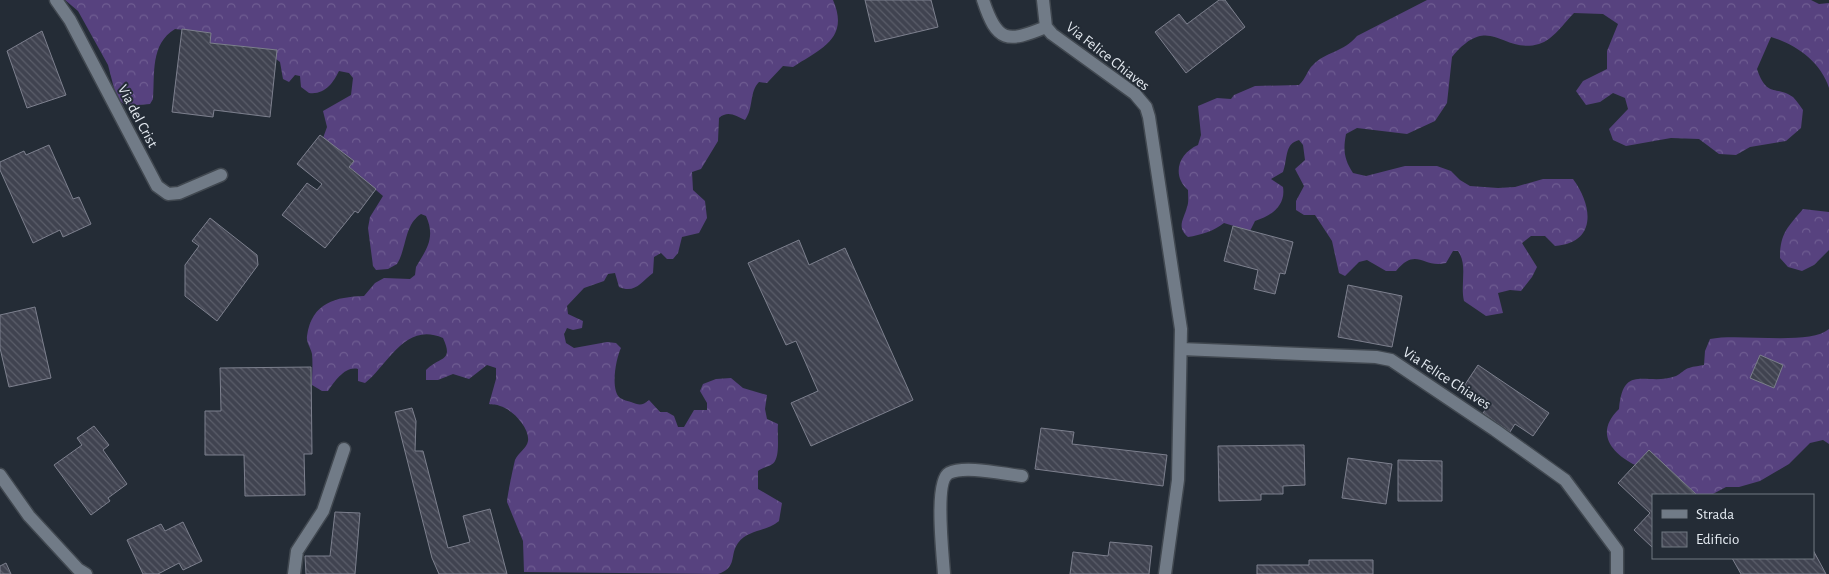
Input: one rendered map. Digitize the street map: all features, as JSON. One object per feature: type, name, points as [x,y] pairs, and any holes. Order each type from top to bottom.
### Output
[{"type":"street","name":"Via del Crist","points":[[56,0],[70,20],[157,186],[168,194],[179,193],[222,175]]},
{"type":"street","name":"Via Felice Chiaves","points":[[983,0],[990,20],[996,30],[1005,35],[1021,37],[1046,27]]},
{"type":"street","name":"Via Felice Chiaves","points":[[1043,0],[1046,27],[1052,34],[1135,94],[1146,107],[1181,329],[1178,480],[1165,574]]},
{"type":"street","name":"Via Felice Chiaves","points":[[1181,349],[1376,357],[1391,360],[1565,480],[1617,550],[1617,574]]},
{"type":"street","points":[[294,574],[297,552],[324,511],[344,449]]},
{"type":"street","points":[[944,574],[940,509],[943,479],[949,474],[963,470],[1022,476]]},
{"type":"street","points":[[0,476],[29,516],[86,574]]},
{"type":"green space","points":[[65,0],[833,0],[838,24],[835,34],[829,41],[822,48],[793,67],[783,66],[767,83],[759,82],[754,90],[750,110],[745,120],[729,114],[719,118],[718,141],[701,169],[692,172],[693,190],[705,201],[707,218],[699,233],[682,237],[678,253],[673,259],[667,259],[661,253],[654,257],[653,273],[634,288],[625,289],[619,287],[615,273],[608,274],[604,281],[584,288],[567,306],[568,314],[583,321],[582,328],[573,330],[567,328],[564,334],[566,343],[574,348],[607,342],[616,343],[621,348],[615,374],[617,394],[621,399],[638,404],[649,400],[660,412],[667,412],[674,416],[678,427],[684,427],[694,410],[707,410],[707,403],[700,391],[703,384],[716,379],[731,378],[743,388],[767,395],[765,409],[767,419],[778,424],[777,457],[774,463],[758,471],[758,489],[782,503],[779,521],[774,525],[742,538],[735,548],[731,565],[718,574],[524,572],[523,541],[507,502],[515,460],[527,444],[528,436],[523,425],[515,415],[499,405],[489,404],[496,379],[496,368],[487,365],[469,379],[453,374],[438,380],[426,380],[426,370],[444,358],[447,351],[443,338],[430,334],[418,335],[398,347],[365,383],[358,381],[358,369],[353,369],[341,375],[328,391],[322,391],[312,385],[312,354],[307,336],[314,316],[320,309],[335,300],[364,296],[375,283],[384,278],[410,279],[415,275],[416,267],[429,243],[430,237],[426,216],[421,214],[411,224],[397,264],[388,269],[376,270],[373,266],[368,228],[370,217],[383,196],[349,167],[353,162],[323,138],[327,127],[323,111],[351,95],[353,78],[349,73],[339,71],[331,84],[324,90],[309,93],[301,87],[300,76],[295,75],[289,82],[283,79],[280,62],[276,59],[277,50],[210,43],[211,33],[175,29],[161,43],[155,60],[153,99],[150,104],[127,106],[120,101],[115,92],[108,65],[78,11]]},
{"type":"green space","points":[[1427,0],[1811,0],[1819,4],[1829,3],[1829,88],[1820,70],[1806,55],[1789,44],[1771,37],[1757,69],[1769,88],[1793,97],[1803,110],[1801,128],[1786,141],[1750,147],[1736,155],[1719,154],[1699,139],[1671,138],[1626,146],[1613,140],[1609,129],[1628,109],[1625,98],[1613,93],[1600,102],[1586,105],[1576,91],[1583,81],[1607,69],[1607,51],[1618,24],[1603,14],[1574,13],[1554,35],[1539,44],[1526,46],[1486,36],[1476,37],[1465,44],[1452,57],[1447,103],[1435,121],[1407,134],[1357,128],[1346,134],[1345,154],[1353,173],[1366,176],[1405,166],[1437,166],[1451,171],[1470,186],[1515,187],[1543,179],[1573,179],[1585,200],[1587,222],[1584,231],[1578,238],[1569,243],[1555,246],[1545,236],[1531,236],[1522,243],[1537,267],[1521,291],[1510,290],[1498,293],[1503,313],[1486,316],[1464,301],[1463,262],[1458,251],[1453,251],[1446,263],[1438,264],[1415,259],[1409,260],[1396,271],[1386,271],[1367,260],[1359,262],[1345,276],[1339,273],[1332,241],[1315,215],[1304,215],[1296,210],[1296,201],[1304,186],[1295,169],[1305,160],[1303,145],[1299,140],[1294,142],[1289,148],[1283,172],[1271,179],[1283,187],[1280,205],[1272,213],[1255,221],[1250,231],[1224,223],[1198,235],[1188,237],[1184,233],[1182,223],[1188,203],[1188,190],[1180,178],[1179,171],[1182,159],[1186,153],[1198,145],[1201,135],[1198,106],[1217,98],[1231,99],[1234,95],[1255,86],[1299,85],[1311,67],[1323,57],[1346,45],[1357,36]]},
{"type":"green space","points":[[1803,209],[1829,212],[1829,250],[1814,265],[1802,271],[1788,267],[1780,258],[1780,249],[1783,236]]},
{"type":"green space","points":[[1829,329],[1829,444],[1823,440],[1810,443],[1789,464],[1760,481],[1739,487],[1726,487],[1713,494],[1696,494],[1649,450],[1635,465],[1619,454],[1609,441],[1608,426],[1612,417],[1619,409],[1621,395],[1626,386],[1631,381],[1638,379],[1665,379],[1676,376],[1687,369],[1704,365],[1705,351],[1710,339],[1806,337]],"holes":[[[1760,355],[1783,365],[1774,388],[1750,378]]]},
{"type":"building","points":[[865,0],[931,0],[938,27],[875,42]]},
{"type":"building","points":[[1219,0],[1225,0],[1245,27],[1186,73],[1155,32],[1179,14],[1187,24]]},
{"type":"building","points":[[182,29],[211,33],[210,43],[277,50],[270,117],[214,110],[213,117],[172,112]]},
{"type":"building","points":[[42,31],[66,95],[27,108],[7,51]]},
{"type":"building","points":[[320,135],[354,161],[349,167],[376,189],[358,213],[355,211],[325,248],[282,215],[307,183],[317,190],[322,184],[297,164]]},
{"type":"building","points":[[49,145],[73,199],[79,197],[91,224],[63,237],[60,230],[33,243],[0,170],[0,162],[24,151],[26,155]]},
{"type":"building","points":[[210,218],[257,255],[258,265],[217,321],[185,296],[185,265],[199,246],[192,241]]},
{"type":"building","points":[[1233,226],[1293,242],[1285,274],[1280,273],[1275,294],[1254,289],[1258,270],[1224,261]]},
{"type":"building","points":[[799,240],[809,265],[845,248],[913,400],[811,446],[791,403],[818,391],[796,341],[786,345],[748,263]]},
{"type":"building","points":[[1348,285],[1402,296],[1392,347],[1338,337]]},
{"type":"building","points":[[35,307],[51,378],[9,387],[0,348],[0,315]]},
{"type":"building","points":[[1760,355],[1783,365],[1774,388],[1750,378]]},
{"type":"building","points":[[1478,365],[1549,413],[1533,436],[1515,424],[1510,432],[1483,413],[1488,406],[1462,389]]},
{"type":"building","points":[[311,367],[312,454],[304,454],[305,495],[245,496],[244,455],[205,455],[205,411],[221,411],[220,368]]},
{"type":"building","points":[[412,408],[416,421],[415,451],[423,451],[448,548],[470,542],[463,516],[490,509],[507,574],[439,574],[432,558],[395,412]]},
{"type":"building","points":[[94,426],[109,445],[103,450],[127,484],[108,498],[110,501],[91,515],[54,465],[82,445],[77,438]]},
{"type":"building","points":[[1041,428],[1074,432],[1072,444],[1167,455],[1163,486],[1035,469]]},
{"type":"building","points":[[1304,445],[1305,485],[1283,486],[1283,494],[1261,494],[1261,500],[1219,501],[1218,446]]},
{"type":"building","points":[[1649,450],[1696,494],[1652,494],[1652,547],[1634,530],[1650,513],[1618,483]]},
{"type":"building","points":[[1348,458],[1392,464],[1386,504],[1342,498]]},
{"type":"building","points":[[1398,460],[1442,461],[1442,501],[1398,501]]},
{"type":"building","points":[[335,512],[360,513],[355,574],[306,574],[305,556],[330,556]]},
{"type":"building","points":[[183,522],[202,561],[183,570],[179,563],[158,574],[143,574],[127,540],[161,524],[165,531]]},
{"type":"building","points":[[1110,542],[1152,546],[1149,574],[1070,574],[1073,552],[1108,556]]},
{"type":"building","points":[[1814,552],[1826,574],[1741,574],[1733,559],[1814,559]]},
{"type":"building","points":[[1309,560],[1373,560],[1373,574],[1257,574],[1257,565],[1309,565]]},
{"type":"building","points":[[6,563],[11,574],[0,574],[0,566]]}]
